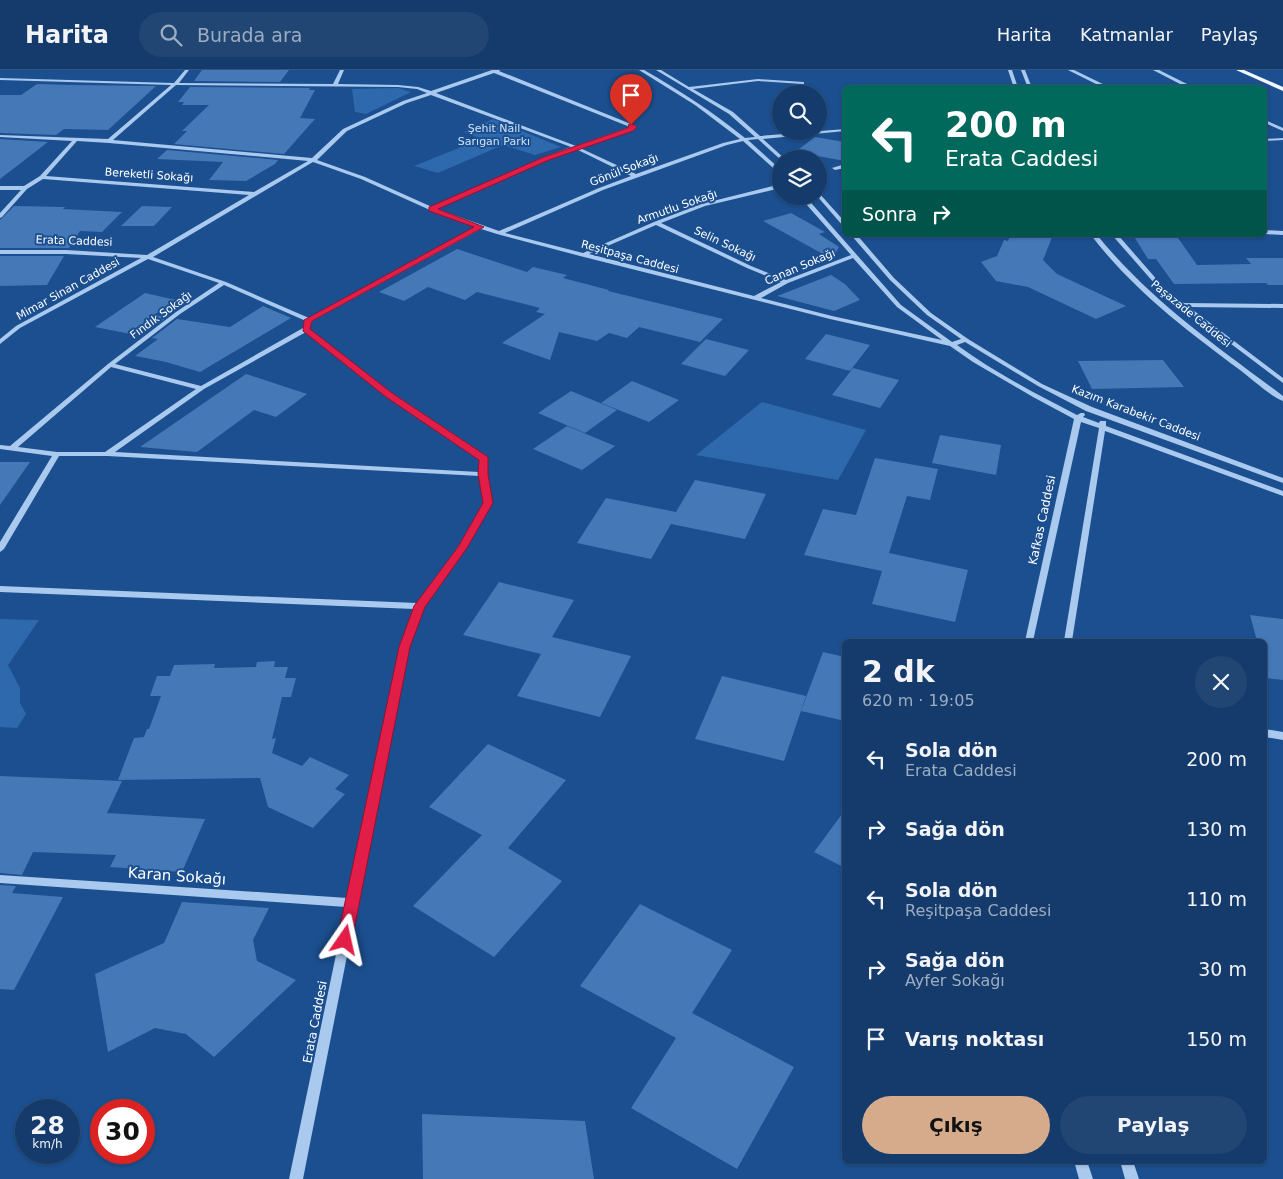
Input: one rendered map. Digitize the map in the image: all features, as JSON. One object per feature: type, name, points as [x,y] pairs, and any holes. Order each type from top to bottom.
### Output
[{"type":"main road","points":[[1238,70],[1283,89]]},
{"type":"main road","points":[[1253,70],[1283,83]]},
{"type":"street","points":[[109,141],[175,84],[186,70]]},
{"type":"street","points":[[335,85],[342,70]]},
{"type":"street","points":[[641,70],[699,106],[745,139],[772,164]]},
{"type":"street","points":[[658,70],[731,113],[773,150]]},
{"type":"street","points":[[1010,70],[1015,85]]},
{"type":"street","points":[[1023,70],[1029,85]]},
{"type":"street","points":[[1070,70],[1102,85]]},
{"type":"street","points":[[1155,70],[1185,84]]},
{"type":"street","points":[[313,160],[345,130],[430,92],[496,71],[634,127],[575,147],[432,209]]},
{"type":"street","points":[[0,79],[175,84],[398,86],[418,88],[575,147],[635,176]]},
{"type":"street","points":[[689,88],[758,80],[802,83]]},
{"type":"street","points":[[1180,85],[1185,84]]},
{"type":"street","points":[[1267,123],[1283,130]]},
{"type":"street","name":"Gönül Sokağı","points":[[499,233],[635,176],[725,144],[745,139],[842,130]]},
{"type":"street","name":"Reşitpaşa Caddesi","points":[[0,136],[75,141],[109,141],[313,160],[363,178],[432,209],[499,233],[832,318],[951,344]]},
{"type":"street","points":[[1267,140],[1283,139]]},
{"type":"street","points":[[1275,140],[1283,145]]},
{"type":"street","points":[[0,216],[26,188],[42,177],[75,141]]},
{"type":"street","name":"Mimar Sinan Caddesi","points":[[0,342],[18,327],[148,256],[313,160]]},
{"type":"street","points":[[835,168],[842,167]]},
{"type":"street","name":"Bereketli Sokağı","points":[[42,177],[256,194]]},
{"type":"street","points":[[0,188],[26,188]]},
{"type":"street","name":"Armutlu Sokağı","points":[[582,255],[656,223],[703,206],[772,188]]},
{"type":"street","points":[[827,204],[842,221]]},
{"type":"street","points":[[810,205],[899,306],[951,344],[1035,396],[1078,418],[1283,494]]},
{"type":"street","name":"Selin Sokağı","points":[[656,223],[749,267],[786,282]]},
{"type":"street","points":[[107,454],[202,388],[307,324],[480,227]]},
{"type":"street","points":[[1267,232],[1283,233]]},
{"type":"street","name":"Kazım Karabekir Caddesi","points":[[856,237],[892,278],[929,314],[966,340],[1040,385],[1089,409],[1283,480]]},
{"type":"street","name":"Paşazade Caddesi","points":[[1096,237],[1134,280],[1163,307],[1283,399]]},
{"type":"street","name":"Paşazade Caddesi","points":[[1117,237],[1164,291],[1180,305],[1283,381]]},
{"type":"street","name":"Erata Caddesi","points":[[0,252],[66,252],[148,256],[224,283],[307,324],[389,395],[484,459],[483,474],[488,503],[462,548],[419,606],[404,647],[296,1179]]},
{"type":"street","name":"Canan Sokağı","points":[[756,298],[786,282],[853,256]]},
{"type":"street","name":"Fındık Sokağı","points":[[110,365],[178,313],[224,283]]},
{"type":"street","points":[[1180,305],[1283,306]]},
{"type":"street","points":[[951,344],[966,340]]},
{"type":"street","points":[[12,448],[110,365],[202,388]]},
{"type":"street","points":[[1078,418],[1089,409]]},
{"type":"street","points":[[1068,639],[1102,427],[1106,415]]},
{"type":"street","name":"Kafkas Caddesi","points":[[1029,639],[1078,418]]},
{"type":"street","points":[[0,447],[57,454],[107,454],[483,474]]},
{"type":"street","points":[[0,549],[57,454]]},
{"type":"street","points":[[0,589],[419,606]]},
{"type":"street","points":[[1267,733],[1283,736]]},
{"type":"street","name":"Karan Sokağı","points":[[0,879],[352,903]]},
{"type":"street","points":[[1081,1164],[1086,1179]]},
{"type":"street","points":[[1127,1164],[1132,1179]]},
{"type":"green space","points":[[398,88],[411,92],[366,114],[355,112],[352,89]]},
{"type":"green space","name":"Şehit Nail Sarıgan Parkı","points":[[493,119],[561,147],[535,155],[503,145],[438,173],[414,166],[481,139],[464,132]]},
{"type":"green space","points":[[762,402],[866,430],[838,480],[696,455]]},
{"type":"green space","points":[[0,619],[39,620],[8,665],[20,688],[20,703],[26,714],[17,728],[0,727]]},
{"type":"building","points":[[202,70],[289,70],[280,82],[194,81]]},
{"type":"building","points":[[37,84],[156,86],[108,130],[64,129],[56,135],[0,133],[0,95],[21,95]]},
{"type":"building","points":[[190,87],[310,88],[309,90],[315,90],[300,118],[315,119],[284,154],[174,144],[187,131],[182,131],[209,105],[182,105],[184,102],[178,102]]},
{"type":"building","points":[[0,139],[48,142],[0,179]]},
{"type":"building","points":[[827,139],[842,142],[842,160],[827,158],[827,150],[798,150],[811,140]]},
{"type":"building","points":[[167,150],[278,160],[275,164],[246,181],[209,180],[223,162],[157,159]]},
{"type":"building","points":[[14,206],[65,207],[63,209],[122,212],[102,232],[80,231],[69,248],[0,248],[0,220]]},
{"type":"building","points":[[142,206],[172,207],[154,226],[121,226]]},
{"type":"building","points":[[791,213],[825,232],[819,234],[839,247],[832,259],[763,221]]},
{"type":"building","points":[[1009,237],[1052,237],[1043,260],[1057,274],[1126,306],[1096,319],[1028,287],[996,281],[981,262],[997,256],[1004,240],[1008,241]]},
{"type":"building","points":[[1134,237],[1177,237],[1197,265],[1251,264],[1246,258],[1283,258],[1283,285],[1268,285],[1266,283],[1174,284],[1156,259],[1148,259]]},
{"type":"building","points":[[457,249],[527,272],[533,267],[567,275],[563,278],[723,319],[700,342],[639,327],[627,338],[609,333],[597,341],[559,332],[550,360],[502,343],[545,314],[536,312],[540,308],[477,292],[465,300],[428,287],[404,301],[379,292]]},
{"type":"building","points":[[0,256],[64,256],[47,285],[0,286]]},
{"type":"building","points":[[831,275],[845,284],[860,300],[834,311],[777,296]]},
{"type":"building","points":[[145,293],[176,300],[154,315],[167,317],[141,336],[95,327]]},
{"type":"building","points":[[263,306],[291,318],[200,372],[166,362],[135,356],[158,339],[152,338],[177,319],[230,327]]},
{"type":"building","points":[[826,334],[870,345],[850,371],[805,359]]},
{"type":"building","points":[[706,339],[749,350],[725,376],[681,364]]},
{"type":"building","points":[[1163,360],[1184,387],[1092,389],[1078,361]]},
{"type":"building","points":[[853,368],[899,380],[880,408],[832,395]]},
{"type":"building","points":[[246,374],[307,394],[276,417],[254,410],[197,452],[140,447]]},
{"type":"building","points":[[632,381],[679,400],[649,422],[601,403]]},
{"type":"building","points":[[571,391],[617,410],[585,433],[538,413]]},
{"type":"building","points":[[567,426],[615,446],[582,470],[533,449]]},
{"type":"building","points":[[940,435],[1001,445],[996,475],[932,463]]},
{"type":"building","points":[[875,458],[938,469],[930,500],[907,496],[889,553],[968,570],[955,622],[872,604],[882,571],[804,555],[823,509],[856,515]]},
{"type":"building","points":[[0,462],[30,462],[0,505]]},
{"type":"building","points":[[695,480],[766,494],[745,539],[671,524],[651,559],[577,543],[606,498],[676,512]]},
{"type":"building","points":[[499,582],[574,600],[552,637],[631,656],[600,717],[517,696],[541,654],[463,635]]},
{"type":"building","points":[[1250,615],[1283,619],[1283,680],[1267,678],[1267,639],[1256,639]]},
{"type":"building","points":[[823,652],[842,656],[842,720],[801,711]]},
{"type":"building","points":[[275,661],[274,667],[288,667],[285,678],[296,678],[291,697],[282,697],[272,739],[276,738],[272,753],[302,766],[310,757],[349,775],[335,789],[345,794],[313,828],[268,807],[260,778],[118,780],[134,738],[144,737],[147,729],[149,729],[161,696],[150,696],[157,676],[170,676],[174,665],[215,664],[214,668],[256,667],[257,662]]},
{"type":"building","points":[[722,676],[806,696],[784,761],[695,739]]},
{"type":"building","points":[[488,744],[566,780],[508,848],[562,881],[494,957],[413,906],[482,835],[429,807]]},
{"type":"building","points":[[0,776],[122,781],[107,813],[205,819],[182,872],[110,867],[116,855],[33,852],[22,875],[0,873]]},
{"type":"building","points":[[842,814],[842,866],[814,852]]},
{"type":"building","points":[[0,885],[16,886],[12,893],[63,897],[14,990],[0,989]]},
{"type":"building","points":[[182,902],[269,908],[253,940],[257,961],[296,980],[214,1057],[186,1034],[155,1028],[108,1052],[95,974],[164,943]]},
{"type":"building","points":[[640,904],[732,950],[692,1013],[794,1067],[737,1169],[631,1108],[676,1038],[580,986]]},
{"type":"building","points":[[422,1114],[585,1121],[594,1179],[423,1179]]},
{"type":"route","points":[[345,940],[404,647],[419,606],[462,548],[488,503],[483,474],[484,459],[389,395],[361,373],[306,329],[309,320],[480,227],[432,209],[546,158],[631,129],[634,127],[631,125]]}]
